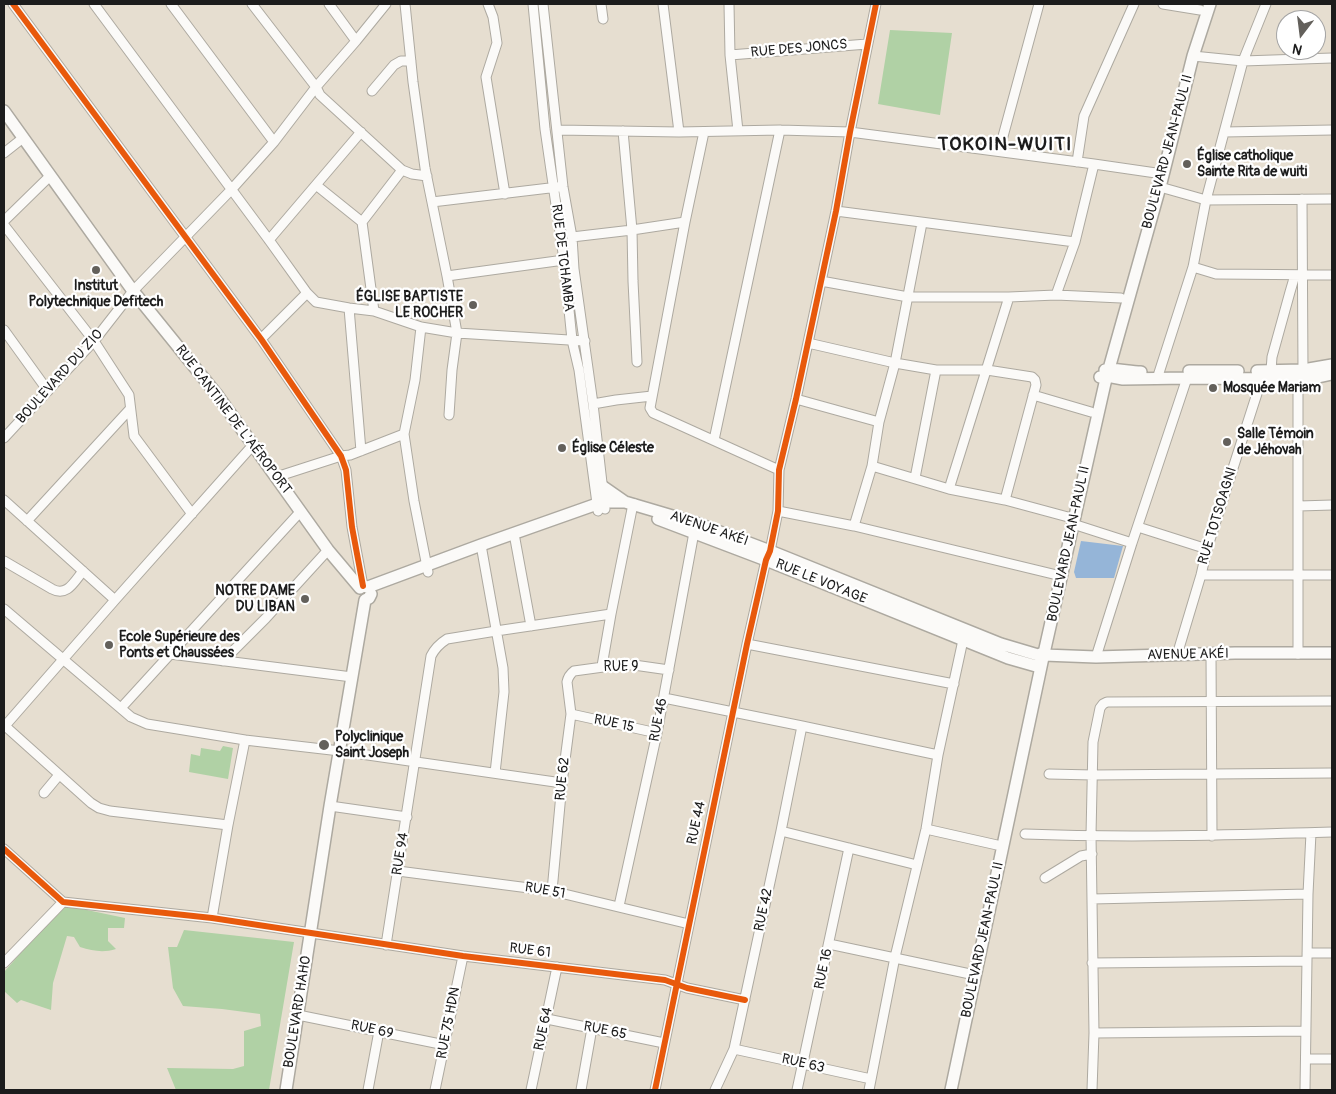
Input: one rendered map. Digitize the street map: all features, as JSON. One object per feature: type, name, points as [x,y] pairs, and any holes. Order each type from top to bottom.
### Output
[{"type":"main road","name":"BOULEVARD JEAN-PAUL II","points":[[946,1090],[997,845],[1041,658],[1057,575],[1071,521],[1091,412],[1105,373],[1160,187],[1204,6]]},
{"type":"main road","name":"BOULEVARD JEAN-PAUL II","points":[[951,1090],[1041,658],[1121,298],[1185,59],[1204,6]]},
{"type":"main road","name":"RUE CANTINE DE L'AÉROPORT","points":[[4,111],[133,291],[218,396],[328,550],[365,591]]},
{"type":"main road","points":[[1158,375],[1187,378],[1300,374],[1332,365]]},
{"type":"main road","points":[[1105,373],[1125,375],[1266,375]]},
{"type":"main road","points":[[1300,374],[1309,379],[1332,374]]},
{"type":"main road","points":[[602,486],[631,505]]},
{"type":"main road","name":"RUE LE VOYAGE","points":[[365,591],[481,548],[515,539],[601,507],[614,508],[631,505],[768,556],[1008,658],[1041,658]]},
{"type":"main road","points":[[481,548],[601,507]]},
{"type":"main road","name":"AVENUE AKÉI","points":[[768,556],[1041,658],[1332,653]]},
{"type":"main road","name":"BOULEVARD HAHO","points":[[286,1090],[365,591]]},
{"type":"street","points":[[14,4],[261,339],[341,456],[346,470],[352,527],[365,591]]},
{"type":"street","points":[[94,4],[307,293],[316,302],[374,311],[421,327],[457,333],[584,341]]},
{"type":"street","points":[[171,4],[274,142]]},
{"type":"street","points":[[252,4],[316,87],[320,95],[402,170],[426,176]]},
{"type":"street","points":[[329,4],[356,41]]},
{"type":"street","name":"BOULEVARD DU ZIO","points":[[4,438],[94,341],[133,291],[231,190],[274,142],[316,87],[386,4]]},
{"type":"street","points":[[405,4],[426,176],[448,276],[457,333],[449,415]]},
{"type":"street","points":[[488,4],[493,17],[497,44],[486,77],[505,194]]},
{"type":"street","name":"RUE DE TCHAMBA","points":[[533,4],[572,340],[579,370],[601,507]]},
{"type":"street","name":"RUE DE TCHAMBA","points":[[543,4],[564,187],[572,237],[574,269],[593,404],[602,486],[601,507]]},
{"type":"street","points":[[601,4],[603,19]]},
{"type":"street","points":[[663,4],[679,132]]},
{"type":"street","points":[[729,4],[730,55],[738,130]]},
{"type":"street","name":"RUE 44","points":[[655,1090],[746,644],[778,511],[779,470],[836,211],[876,4]]},
{"type":"street","points":[[999,151],[1039,4]]},
{"type":"street","points":[[1078,162],[1084,116],[1134,4]]},
{"type":"street","points":[[1163,4],[1204,6]]},
{"type":"street","points":[[1158,375],[1193,267],[1206,200],[1243,61],[1266,4]]},
{"type":"street","name":"RUE DES JONCS","points":[[730,55],[867,44]]},
{"type":"street","points":[[1193,56],[1243,61],[1332,58]]},
{"type":"street","points":[[372,91],[394,65],[401,61],[411,61]]},
{"type":"street","points":[[558,130],[679,132],[780,130],[850,132],[1156,173]]},
{"type":"street","points":[[714,440],[780,130]]},
{"type":"street","points":[[1224,132],[1332,130]]},
{"type":"street","points":[[624,131],[632,230],[637,362]]},
{"type":"street","points":[[269,240],[361,132]]},
{"type":"street","points":[[704,132],[650,408],[653,414],[779,470]]},
{"type":"street","points":[[4,153],[23,138]]},
{"type":"street","points":[[1056,295],[1075,242],[1094,164]]},
{"type":"street","points":[[362,222],[402,170]]},
{"type":"street","points":[[4,221],[50,176]]},
{"type":"street","points":[[316,185],[362,222],[374,311]]},
{"type":"street","points":[[432,202],[564,187]]},
{"type":"street","points":[[1160,187],[1206,200],[1332,199]]},
{"type":"street","points":[[1298,654],[1299,275],[1302,199]]},
{"type":"street","points":[[836,211],[1075,242]]},
{"type":"street","points":[[572,237],[685,222]]},
{"type":"street","points":[[854,526],[872,466],[879,422],[908,298],[922,223]]},
{"type":"street","points":[[4,225],[94,341],[129,395],[134,436],[192,514]]},
{"type":"street","points":[[448,276],[564,260]]},
{"type":"street","points":[[1193,267],[1216,274],[1332,275]]},
{"type":"street","name":"RUE TOTSOAGNI","points":[[1177,655],[1207,549],[1272,357],[1290,292],[1299,275]]},
{"type":"street","points":[[821,281],[908,298],[1056,295],[1121,298]]},
{"type":"street","points":[[261,339],[307,293]]},
{"type":"street","points":[[949,489],[1008,297]]},
{"type":"street","points":[[349,308],[361,451]]},
{"type":"street","points":[[421,327],[415,380],[404,434],[427,569]]},
{"type":"street","points":[[4,330],[48,391]]},
{"type":"street","points":[[808,343],[936,370],[986,370],[1032,377],[1036,383],[1005,500]]},
{"type":"street","points":[[915,478],[936,370]]},
{"type":"street","points":[[1096,657],[1187,378]]},
{"type":"street","points":[[1033,395],[1091,412]]},
{"type":"street","points":[[593,404],[652,396]]},
{"type":"street","points":[[796,399],[879,422]]},
{"type":"street","points":[[27,521],[130,409]]},
{"type":"street","points":[[276,477],[341,456],[350,455],[404,434]]},
{"type":"street","points":[[228,825],[110,811],[99,808],[90,803],[4,726],[253,446]]},
{"type":"street","points":[[872,466],[949,489],[1005,500],[1132,543]]},
{"type":"street","points":[[4,500],[115,600]]},
{"type":"street","points":[[602,666],[631,505]]},
{"type":"street","points":[[1299,506],[1332,505]]},
{"type":"street","points":[[121,708],[301,511]]},
{"type":"street","points":[[778,511],[854,526],[1057,575]]},
{"type":"street","points":[[1138,527],[1207,549]]},
{"type":"street","name":"RUE 46","points":[[619,906],[657,733],[695,528]]},
{"type":"street","points":[[515,539],[531,626]]},
{"type":"street","points":[[481,548],[503,668],[504,692],[495,773]]},
{"type":"street","points":[[224,661],[328,550]]},
{"type":"street","points":[[4,561],[59,592],[67,590],[83,572]]},
{"type":"street","points":[[1201,575],[1332,575]]},
{"type":"street","points":[[4,609],[131,717],[147,724],[245,740],[340,751],[562,783]]},
{"type":"street","name":"RUE 94","points":[[386,945],[431,656],[435,650],[447,639],[611,614]]},
{"type":"street","points":[[869,1090],[895,957],[926,829],[938,755],[963,640]]},
{"type":"street","points":[[746,644],[954,684]]},
{"type":"street","points":[[170,654],[352,677]]},
{"type":"street","points":[[1211,654],[1212,836]]},
{"type":"street","name":"RUE 9","points":[[574,671],[602,666],[634,665],[668,670]]},
{"type":"street","name":"RUE 62","points":[[552,891],[562,783],[571,714],[567,682],[570,673],[574,671]]},
{"type":"street","points":[[664,698],[938,755]]},
{"type":"street","points":[[1092,1090],[1094,1033],[1091,836],[1093,742],[1100,708],[1107,702],[1332,701]]},
{"type":"street","name":"RUE 15","points":[[571,714],[657,733]]},
{"type":"street","name":"RUE 42","points":[[716,1090],[734,1049],[802,726]]},
{"type":"street","points":[[212,918],[245,740]]},
{"type":"street","points":[[1049,774],[1332,773]]},
{"type":"street","points":[[44,793],[59,775]]},
{"type":"street","points":[[330,806],[407,817]]},
{"type":"street","points":[[926,829],[997,845]]},
{"type":"street","points":[[781,831],[917,865]]},
{"type":"street","points":[[1025,834],[1212,836],[1332,832]]},
{"type":"street","points":[[1304,1090],[1311,833]]},
{"type":"street","name":"RUE 16","points":[[797,1090],[849,848]]},
{"type":"street","points":[[4,849],[63,902],[4,963]]},
{"type":"street","points":[[1045,878],[1081,856],[1092,854]]},
{"type":"street","name":"RUE 51","points":[[398,871],[552,891],[689,924]]},
{"type":"street","points":[[1092,899],[1308,894]]},
{"type":"street","name":"RUE 61","points":[[63,902],[212,918],[463,956],[665,980],[687,988],[745,1000]]},
{"type":"street","points":[[829,944],[970,974]]},
{"type":"street","points":[[4,948],[12,955]]},
{"type":"street","points":[[1092,963],[1307,957],[1332,953]]},
{"type":"street","name":"RUE 75 HDN","points":[[435,1090],[463,956]]},
{"type":"street","name":"RUE 64","points":[[531,1090],[557,967]]},
{"type":"street","name":"RUE 69","points":[[298,1015],[445,1045]]},
{"type":"street","name":"RUE 65","points":[[547,1019],[664,1043]]},
{"type":"street","points":[[581,1090],[592,1028]]},
{"type":"street","points":[[368,1090],[379,1031]]},
{"type":"street","points":[[1094,1033],[1306,1031]]},
{"type":"street","name":"RUE 63","points":[[734,1049],[871,1079]]},
{"type":"street","points":[[1306,1059],[1332,1059]]},
{"type":"green space","points":[[890,30],[952,33],[940,115],[878,104]]},
{"type":"green space","points":[[223,746],[233,748],[228,779],[189,772],[191,754],[200,756],[201,748],[220,751]]},
{"type":"green space","points":[[68,906],[125,918],[124,928],[108,928],[108,941],[116,949],[102,951],[80,947],[74,937],[67,936],[53,983],[51,1010],[21,1000],[17,1003],[4,991],[4,972],[56,913]]},
{"type":"green space","points":[[184,930],[294,942],[269,1090],[176,1090],[167,1068],[233,1069],[244,1066],[244,1031],[261,1026],[260,1014],[183,1006],[173,988],[168,947],[177,947]]},
{"type":"water","points":[[1081,541],[1123,546],[1114,578],[1076,578],[1074,572]]},
{"type":"cycle path","points":[[13,4],[261,339],[341,456],[346,470],[352,527],[363,586]]},
{"type":"cycle path","points":[[655,1090],[747,644],[766,560],[770,551],[778,511],[779,470],[836,211],[876,4]]},
{"type":"cycle path","points":[[4,849],[63,902],[212,918],[463,956],[665,980],[687,988],[745,1000]]},
{"type":"place","name":"Église catholique Sainte Rita de wuiti","points":[[1187,164]]},
{"type":"place","name":"Institut Polytechnique Defitech","points":[[96,270]]},
{"type":"place","name":"ÉGLISE BAPTISTE LE ROCHER","points":[[473,305]]},
{"type":"place","name":"Mosquée Mariam","points":[[1213,388]]},
{"type":"place","name":"Salle Témoin de Jéhovah","points":[[1227,442]]},
{"type":"place","name":"Église Céleste","points":[[562,448]]},
{"type":"place","name":"NOTRE DAME DU LIBAN","points":[[305,599]]},
{"type":"place","name":"Ecole Supérieure des Ponts et Chaussées","points":[[109,645]]},
{"type":"place","name":"Polyclinique Saint Joseph","points":[[324,745]]},
{"type":"district","name":"TOKOIN-WUITI","points":[[1005,145]]}]
